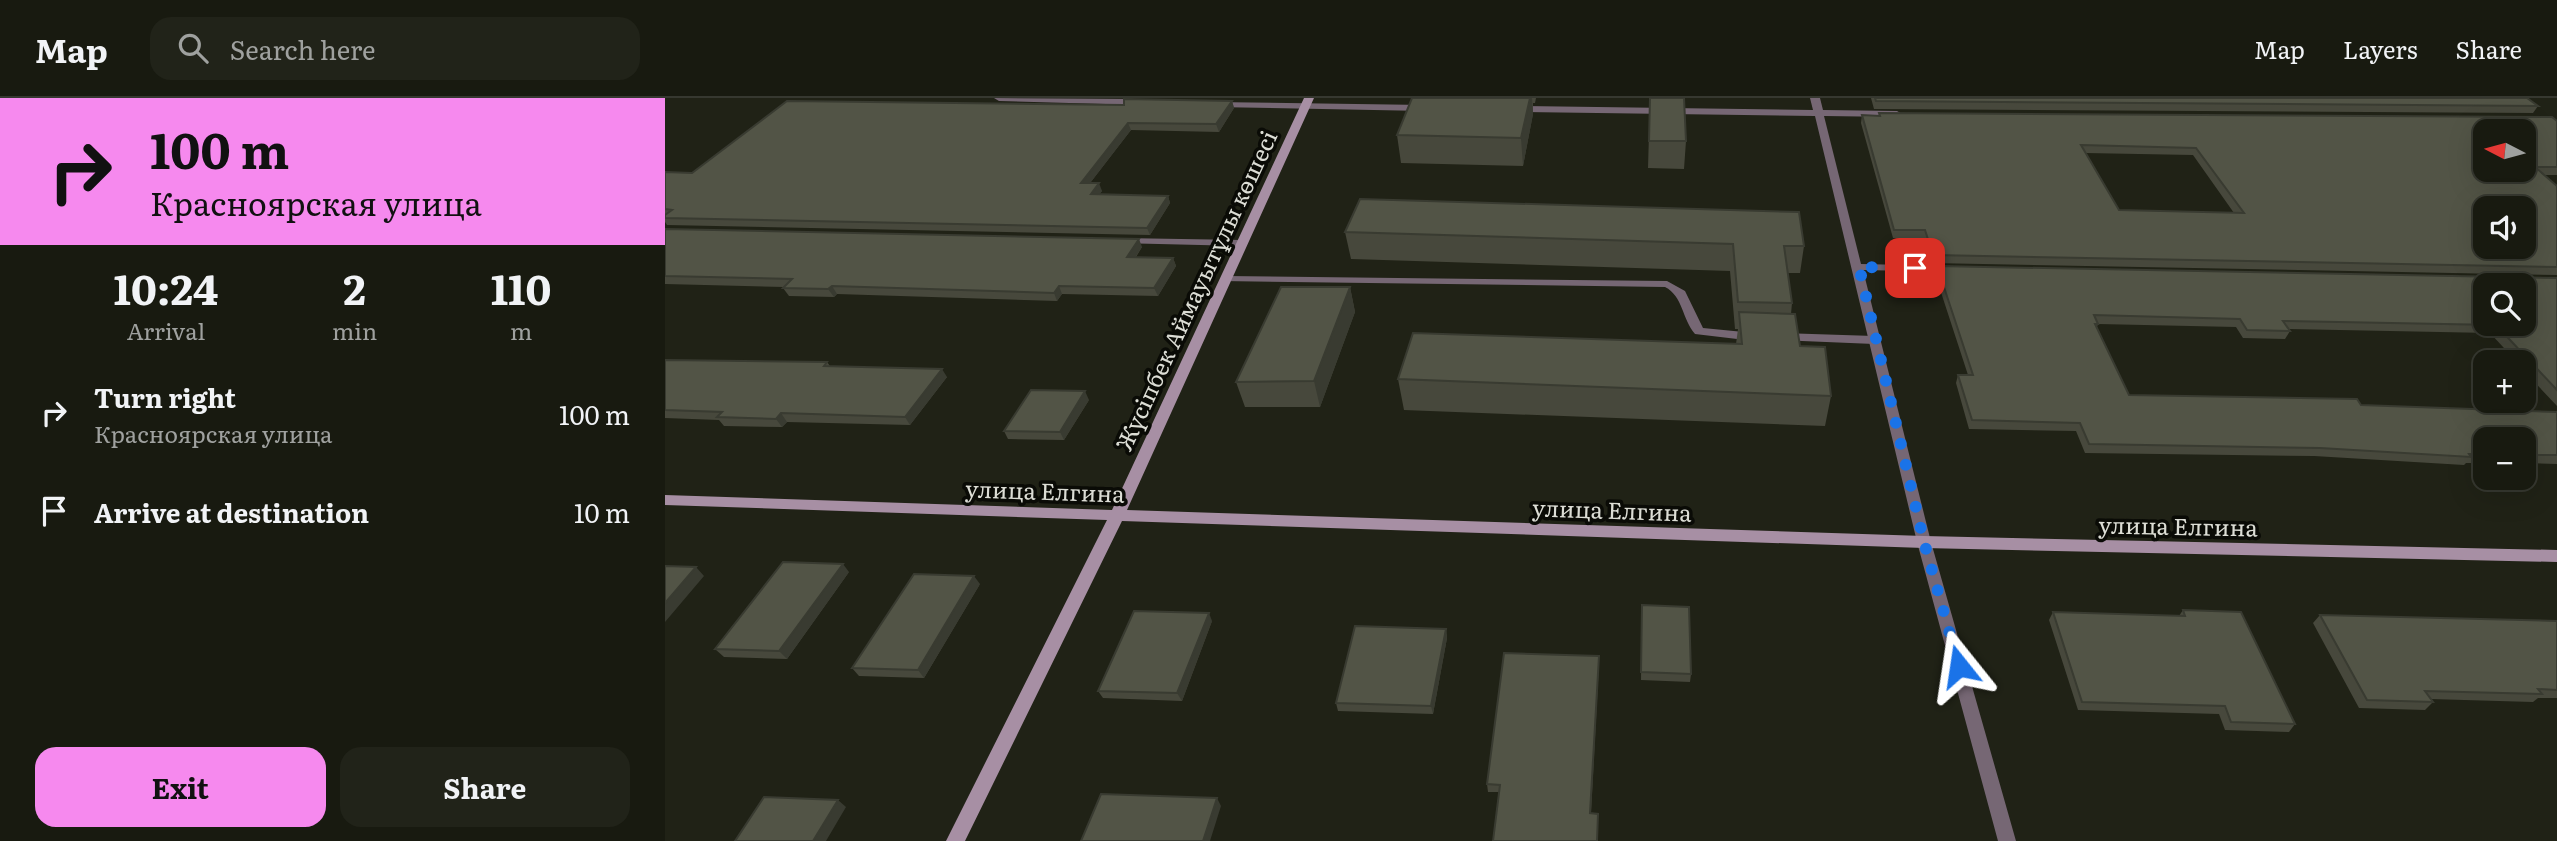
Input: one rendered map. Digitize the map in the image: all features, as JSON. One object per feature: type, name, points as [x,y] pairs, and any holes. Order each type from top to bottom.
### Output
[{"type":"street","points":[[999,98],[1152,102]]},
{"type":"street","points":[[1815,98],[1859,267],[1874,340],[1924,542],[2007,841]]},
{"type":"street","points":[[1207,103],[1307,102],[1443,108]]},
{"type":"street","name":"Жүсіпбек Аймауытұлы көшесі","points":[[955,841],[1117,515],[1307,102]]},
{"type":"street","points":[[1499,109],[1902,114]]},
{"type":"street","points":[[1104,240],[1242,243]]},
{"type":"street","points":[[1859,267],[1970,269]]},
{"type":"street","points":[[1225,279],[1667,284],[1680,290],[1685,296],[1693,326],[1708,335],[1874,340]]},
{"type":"street","name":"улица Елгина","points":[[665,500],[1924,542],[2557,556]]},
{"type":"building","points":[[1412,98],[1530,98],[1521,138],[1397,135]]},
{"type":"building","points":[[1650,98],[1684,98],[1686,141],[1649,141]]},
{"type":"building","points":[[1875,98],[2527,98],[2538,106],[1876,101]]},
{"type":"building","points":[[1124,99],[1232,101],[1216,124],[1128,123],[1081,183],[1099,183],[1091,194],[1168,196],[1147,228],[665,218],[672,210],[665,209],[665,172],[692,173],[787,101],[1124,105]]},
{"type":"building","points":[[1862,115],[2552,117],[2557,121],[2557,167],[2536,167],[2536,119],[2473,119],[2473,182],[2536,182],[2536,168],[2557,186],[2557,267],[1933,255],[1925,230],[1894,230]],"holes":[[[2081,145],[2196,148],[2244,213],[2119,210]]]},
{"type":"building","points":[[1360,199],[1799,212],[1804,246],[1784,246],[1792,303],[1738,302],[1733,244],[1345,232]]},
{"type":"building","points":[[665,229],[1139,239],[1127,257],[1173,258],[1154,288],[1059,286],[1054,293],[832,286],[828,289],[783,288],[792,279],[665,276]]},
{"type":"building","points":[[1937,266],[2473,276],[2473,325],[2283,321],[2290,331],[2247,330],[2240,319],[2094,315],[2098,324],[2095,324],[2129,395],[2357,399],[2361,405],[2473,409],[2473,413],[2557,412],[2557,455],[2536,455],[2536,427],[2473,427],[2473,454],[2469,454],[2471,457],[2320,448],[2089,444],[2080,423],[1972,420],[1958,375],[1973,375]]},
{"type":"building","points":[[2536,278],[2557,278],[2557,390],[2536,368],[2536,350],[2519,350],[2506,336],[2536,336]]},
{"type":"building","points":[[1281,287],[1350,287],[1314,381],[1236,382]]},
{"type":"building","points":[[1739,312],[1795,314],[1800,346],[1825,347],[1831,396],[1398,379],[1413,333],[1742,344]]},
{"type":"building","points":[[665,360],[827,362],[824,366],[942,369],[905,417],[781,413],[776,419],[717,417],[722,412],[665,410]]},
{"type":"building","points":[[1031,390],[1085,391],[1060,432],[1004,431]]},
{"type":"building","points":[[783,562],[843,564],[779,651],[715,649]]},
{"type":"building","points":[[665,566],[696,567],[665,603]]},
{"type":"building","points":[[914,574],[974,576],[918,670],[852,668]]},
{"type":"building","points":[[1642,605],[1689,607],[1691,674],[1641,672]]},
{"type":"building","points":[[2183,610],[2241,612],[2295,724],[2231,722],[2225,706],[2082,702],[2053,612],[2185,616]]},
{"type":"building","points":[[1134,611],[1209,613],[1177,693],[1098,691]]},
{"type":"building","points":[[2320,615],[2557,621],[2557,690],[2538,689],[2542,694],[2425,691],[2433,702],[2367,700]]},
{"type":"building","points":[[1355,626],[1446,629],[1431,706],[1336,703]]},
{"type":"building","points":[[1504,653],[1599,656],[1590,813],[1598,814],[1597,841],[1493,841],[1500,785],[1487,784]]},
{"type":"building","points":[[1101,794],[1217,798],[1203,841],[1081,841]]},
{"type":"building","points":[[764,797],[838,800],[813,841],[735,841]]},
{"type":"route","points":[[1915,268],[1859,267],[1874,340],[1924,542],[1959,666]]}]
